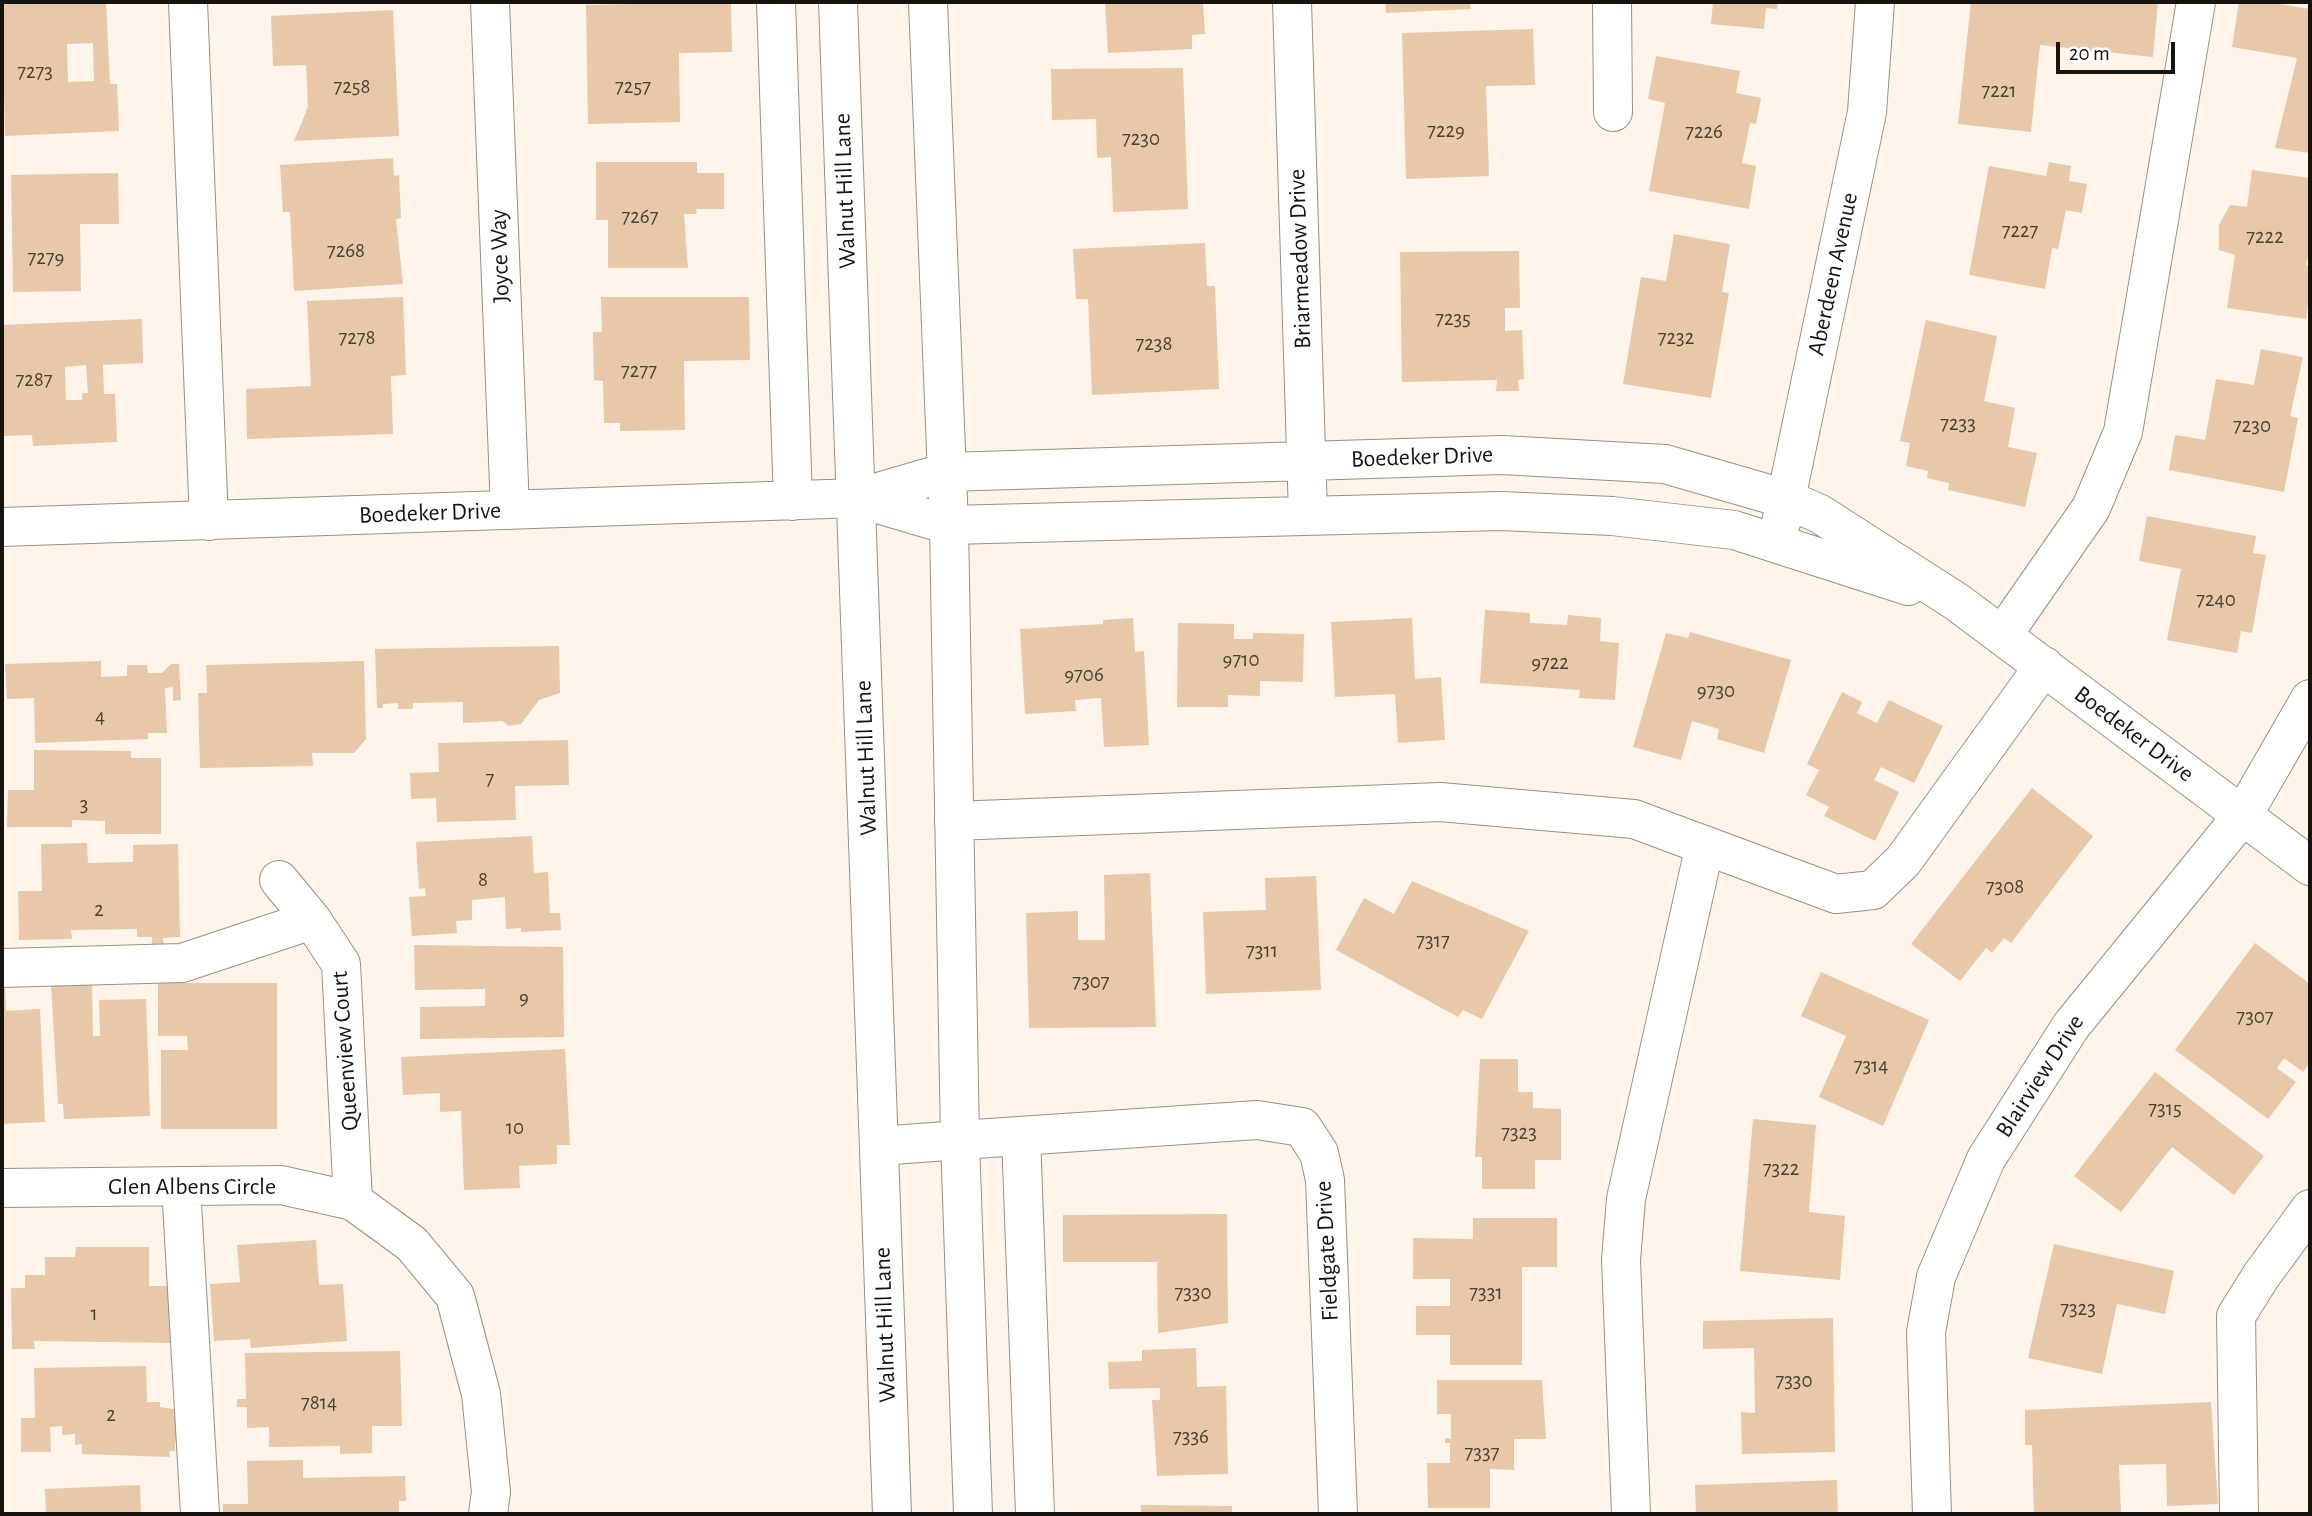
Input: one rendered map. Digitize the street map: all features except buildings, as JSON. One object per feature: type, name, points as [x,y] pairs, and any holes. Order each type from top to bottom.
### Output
[{"type":"street","points":[[188,2],[209,521]]},
{"type":"street","name":"Joyce Way","points":[[490,2],[510,510]]},
{"type":"street","points":[[776,2],[793,501]]},
{"type":"street","name":"Walnut Hill Lane","points":[[838,2],[858,499],[891,1514]]},
{"type":"street","points":[[928,2],[949,525],[960,1140],[973,1514]]},
{"type":"street","name":"Briarmeadow Drive","points":[[1292,2],[1308,515]]},
{"type":"street","points":[[1612,2],[1613,112]]},
{"type":"street","name":"Aberdeen Avenue","points":[[1777,544],[1867,112],[1875,2]]},
{"type":"street","points":[[2002,636],[2091,508],[2123,432],[2196,2]]},
{"type":"street","name":"Boedeker Drive","points":[[2,527],[858,499],[947,472],[1502,455],[1665,464],[1786,499],[1820,514],[1957,602],[2310,866]]},
{"type":"street","name":"Boedeker Drive","points":[[858,499],[949,525],[1500,511],[1612,516],[1734,530],[1957,602]]},
{"type":"street","points":[[954,821],[1440,802],[1634,819],[1836,894],[1873,890],[1903,861],[2043,666]]},
{"type":"street","name":"Blairview Drive","points":[[1931,1514],[1926,1332],[1936,1277],[1986,1159],[2070,1026],[2243,815],[2310,699]]},
{"type":"street","points":[[1631,1514],[1621,1261],[1626,1199],[1704,845]]},
{"type":"street","name":"Queenview Court","points":[[279,880],[312,920],[341,964],[353,1201]]},
{"type":"street","points":[[2,968],[182,964],[312,920]]},
{"type":"street","name":"Fieldgate Drive","points":[[880,1146],[1257,1120],[1302,1127],[1319,1153],[1325,1180],[1338,1514]]},
{"type":"street","points":[[1021,1136],[1035,1514]]},
{"type":"street","name":"Glen Albens Circle","points":[[2,1188],[281,1185],[353,1201],[412,1244],[455,1296],[481,1394],[491,1492],[488,1514]]},
{"type":"street","points":[[181,1186],[200,1514]]},
{"type":"street","points":[[2239,1514],[2236,1316],[2261,1276],[2310,1209]]}]
